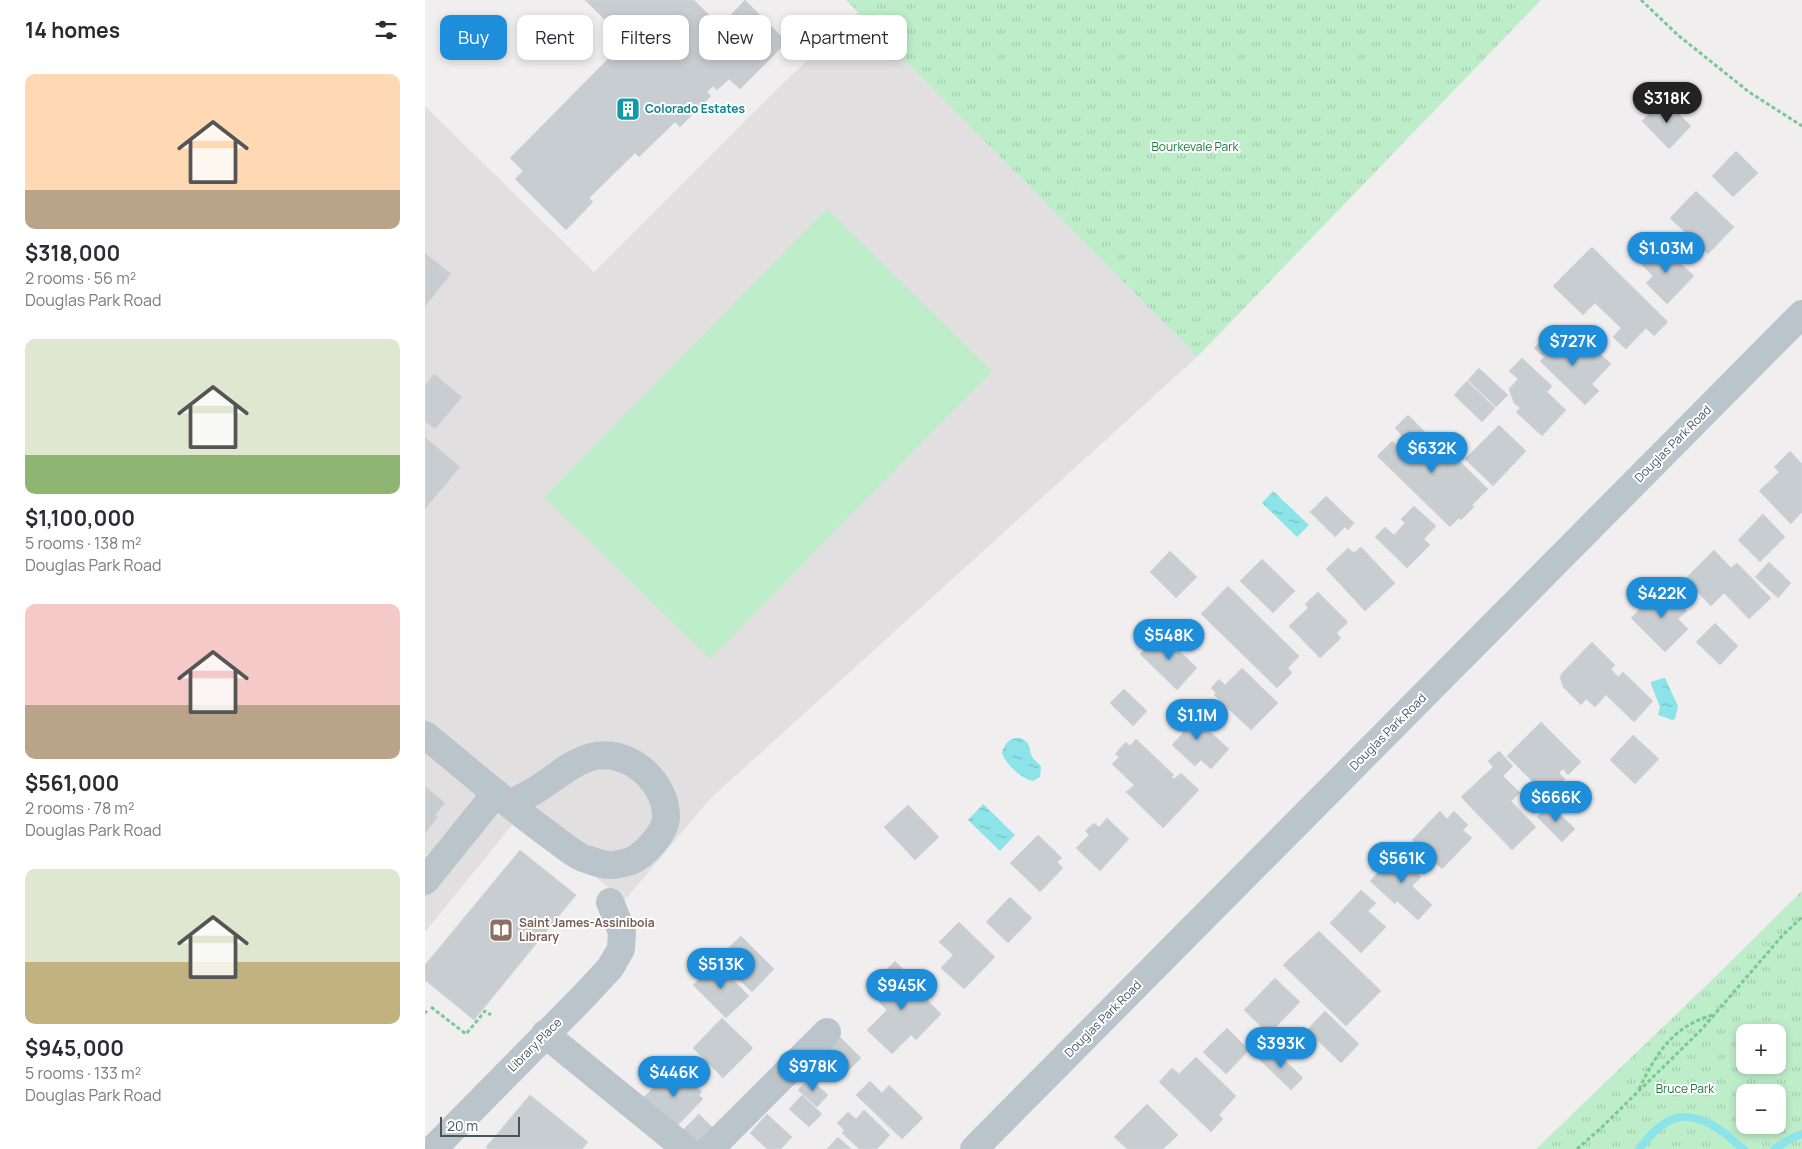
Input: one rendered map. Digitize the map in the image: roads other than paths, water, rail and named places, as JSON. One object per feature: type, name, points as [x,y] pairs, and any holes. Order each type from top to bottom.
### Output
[{"type":"street","name":"Douglas Park Road","points":[[974,1149],[1802,314]]},
{"type":"street","points":[[425,734],[503,798],[532,822],[581,858],[611,865],[632,860],[647,850],[660,835],[666,819],[663,800],[655,782],[643,770],[626,760],[609,755],[592,757],[567,767],[538,788],[503,798],[425,881]]},
{"type":"street","name":"Library Place","points":[[433,1149],[610,968],[621,949],[621,932],[611,902]]},
{"type":"street","points":[[711,1149],[827,1032]]},
{"type":"street","points":[[545,1034],[686,1149]]},
{"type":"water","points":[[1273,491],[1309,525],[1297,537],[1262,503]]},
{"type":"water","points":[[1665,678],[1678,706],[1675,719],[1672,720],[1658,715],[1660,707],[1651,684],[1651,682]]},
{"type":"water","points":[[1020,738],[1028,744],[1031,755],[1041,767],[1040,777],[1033,781],[1028,780],[1015,770],[1002,753],[1008,742]]},
{"type":"water","points":[[983,804],[1015,835],[1000,851],[968,820]]},
{"type":"waterway","points":[[1639,1149],[1658,1128],[1677,1118],[1687,1117],[1710,1124],[1744,1149]]},
{"type":"waterway","points":[[1774,1149],[1802,1134]]},
{"type":"place","name":"Colorado Estates","points":[[628,109]]},
{"type":"place","name":"Saint James-Assiniboia Library","points":[[501,930]]},
{"type":"park label","name":"Bourkevale Park","points":[[1195,147]]},
{"type":"park label","name":"Bruce Park","points":[[1685,1089]]}]
